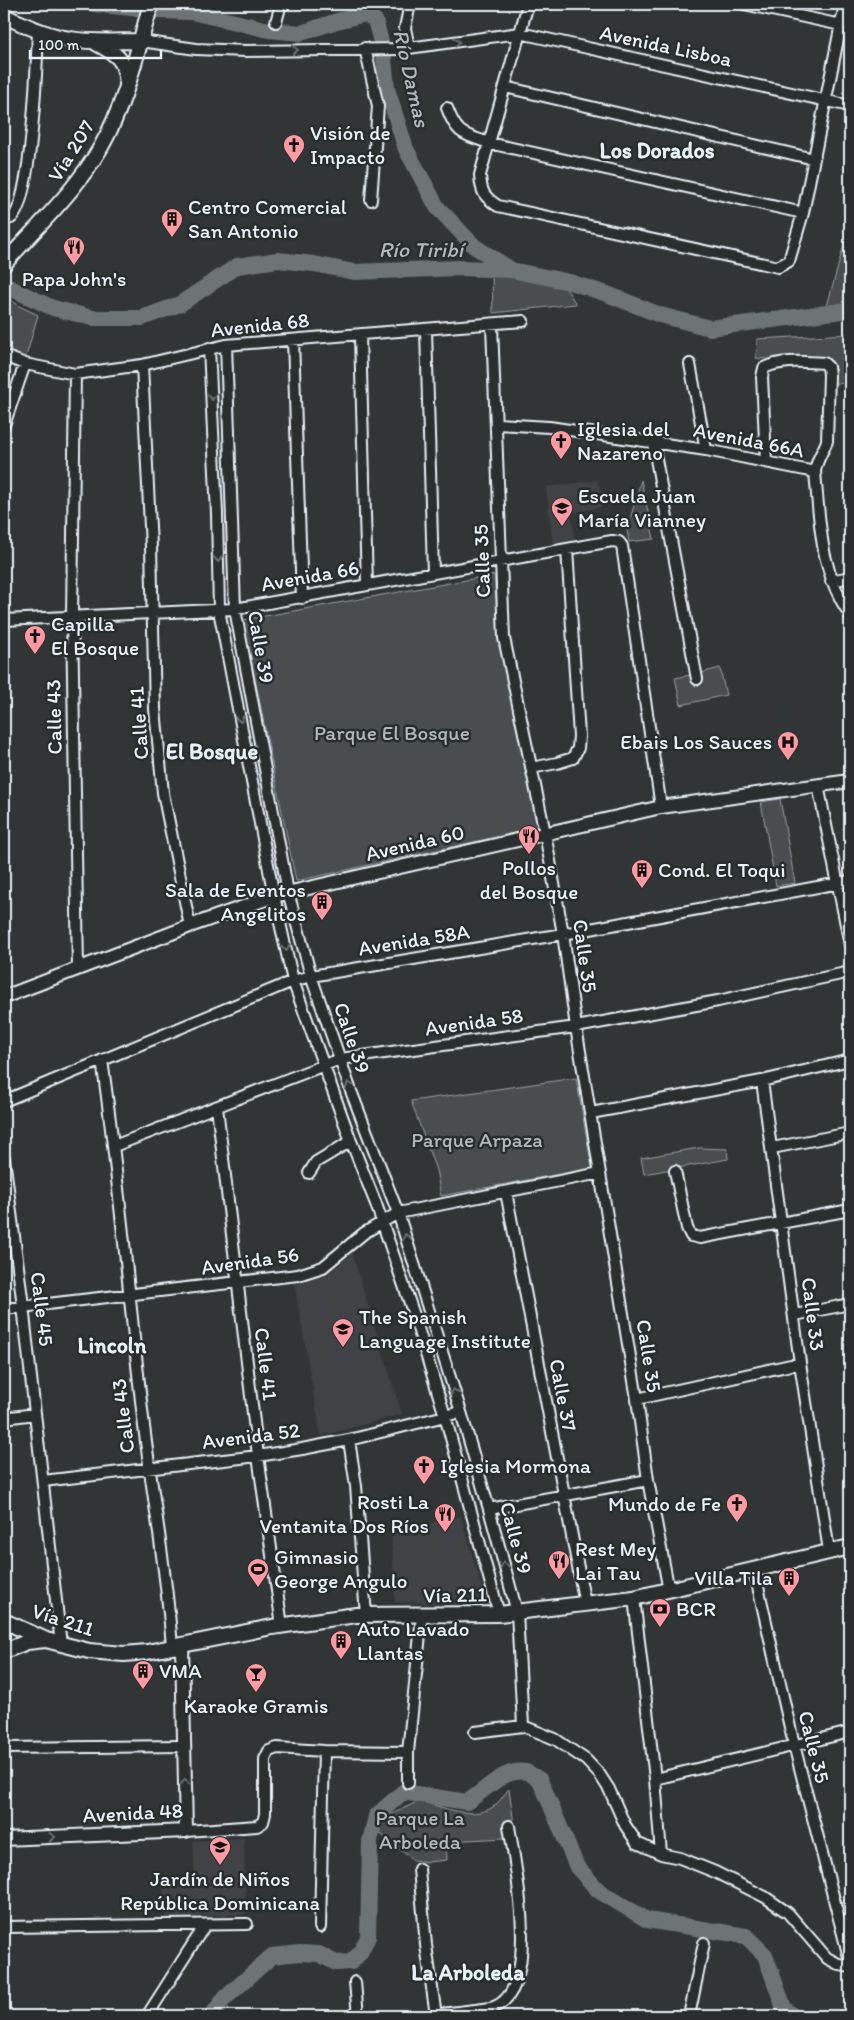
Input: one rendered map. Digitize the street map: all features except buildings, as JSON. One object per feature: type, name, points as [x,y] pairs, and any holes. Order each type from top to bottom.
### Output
[{"type":"main road","name":"Vía 207","points":[[6,261],[64,199],[100,148],[127,87],[151,4]]},
{"type":"main road","points":[[4,16],[38,31],[69,39],[93,42],[141,41]]},
{"type":"main road","points":[[93,42],[113,52],[121,61],[126,69],[127,87]]},
{"type":"main road","name":"Vía 211","points":[[7,1625],[46,1640],[88,1651],[124,1654],[177,1647],[329,1618],[366,1615],[499,1614],[634,1598],[850,1547]]},
{"type":"main road","points":[[4,1652],[27,1642],[46,1640]]},
{"type":"street","points":[[276,22],[281,4]]},
{"type":"street","points":[[405,49],[404,28],[410,4]]},
{"type":"street","points":[[528,4],[480,175],[482,192],[498,206],[778,267],[789,261],[803,212],[846,4]]},
{"type":"street","points":[[744,4],[841,25]]},
{"type":"street","points":[[4,218],[11,218],[17,213],[27,171],[36,95],[38,31]]},
{"type":"street","name":"Avenida Lisboa","points":[[141,41],[196,49],[246,51],[405,49],[520,33],[850,106]]},
{"type":"street","points":[[369,48],[378,106],[372,200]]},
{"type":"street","points":[[505,87],[814,159]]},
{"type":"street","points":[[447,108],[453,124],[459,131],[488,143],[803,212]]},
{"type":"street","name":"Avenida 68","points":[[4,356],[25,364],[75,374],[142,365],[226,345],[523,321]]},
{"type":"street","name":"Calle 35","points":[[492,325],[504,638],[545,834],[563,934],[576,1027],[638,1400],[648,1480],[657,1534],[670,1591]]},
{"type":"street","points":[[426,330],[433,572]]},
{"type":"street","points":[[360,335],[367,585]]},
{"type":"street","points":[[293,340],[302,598]]},
{"type":"street","name":"Calle 39","points":[[226,345],[234,609],[288,892],[311,976],[398,1213],[461,1412],[489,1509],[517,1612],[523,1726]]},
{"type":"street","name":"Calle 39","points":[[209,348],[217,514],[219,610],[274,896],[293,982],[382,1222],[414,1315],[445,1416],[499,1614]]},
{"type":"street","points":[[766,461],[762,377],[764,368],[772,364],[824,363],[828,368],[829,375],[827,441],[816,462],[815,472],[822,545],[831,580],[839,599],[850,615]]},
{"type":"street","points":[[4,425],[25,364]]},
{"type":"street","points":[[690,364],[706,450]]},
{"type":"street","name":"Calle 41","points":[[142,365],[153,614],[155,708],[163,793],[190,926]]},
{"type":"street","name":"Calle 43","points":[[75,374],[72,617],[78,968]]},
{"type":"street","name":"Avenida 66A","points":[[497,424],[549,427],[706,450],[815,472]]},
{"type":"street","points":[[653,443],[697,679]]},
{"type":"street","name":"Avenida 66","points":[[4,620],[234,609],[302,598],[433,572],[612,541],[619,542],[622,546],[661,807]]},
{"type":"street","points":[[531,768],[573,758],[578,748],[579,736],[566,549]]},
{"type":"street","points":[[831,580],[850,577]]},
{"type":"street","name":"Avenida 60","points":[[4,997],[190,926],[288,892],[661,807],[850,781]]},
{"type":"street","points":[[818,785],[850,945]]},
{"type":"street","name":"Avenida 58A","points":[[4,1101],[311,976],[563,934],[850,881]]},
{"type":"street","name":"Avenida 58","points":[[114,1146],[340,1059],[576,1027],[718,1001],[850,972]]},
{"type":"street","name":"Calle 43","points":[[102,1060],[114,1146],[149,1468],[177,1647],[186,1831]]},
{"type":"street","points":[[591,1113],[762,1081],[850,1060]]},
{"type":"street","name":"Calle 33","points":[[762,1081],[800,1363],[829,1551]]},
{"type":"street","name":"Calle 41","points":[[217,1107],[258,1456],[282,1626]]},
{"type":"street","points":[[772,1148],[850,1133]]},
{"type":"street","points":[[309,1174],[316,1162],[351,1141]]},
{"type":"street","name":"Calle 45","points":[[4,1158],[23,1306],[61,1644]]},
{"type":"street","points":[[675,1171],[687,1228],[691,1236],[700,1238],[850,1210]]},
{"type":"street","name":"Avenida 56","points":[[4,1309],[298,1275],[323,1267],[364,1233],[398,1213],[600,1173]]},
{"type":"street","name":"Calle 37","points":[[506,1192],[585,1604]]},
{"type":"street","points":[[795,1315],[850,1304]]},
{"type":"street","points":[[638,1400],[800,1363]]},
{"type":"street","name":"Avenida 52","points":[[43,1480],[258,1456],[349,1440],[461,1412]]},
{"type":"street","points":[[4,1418],[35,1414]]},
{"type":"street","points":[[349,1440],[356,1486],[366,1615]]},
{"type":"street","points":[[489,1509],[648,1480]]},
{"type":"street","name":"Calle 35","points":[[754,1569],[794,1745],[850,1961]]},
{"type":"street","points":[[634,1598],[655,1779],[661,1854]]},
{"type":"street","points":[[408,1784],[408,1752],[422,1616]]},
{"type":"street","points":[[475,1732],[523,1726],[555,1739],[586,1760],[600,1775],[609,1789],[625,1825],[637,1843],[661,1854],[680,1858],[715,1872],[765,1897],[788,1913],[827,1958],[840,1966],[850,1967]]},
{"type":"street","points":[[655,1779],[850,1732]]},
{"type":"street","points":[[4,1748],[183,1746]]},
{"type":"street","name":"Avenida 48","points":[[4,1839],[257,1826],[262,1822],[265,1814],[265,1759],[269,1751],[277,1748],[324,1751]]},
{"type":"street","points":[[320,1927],[324,1751],[408,1752]]},
{"type":"street","points":[[420,1869],[432,2016],[494,2007],[507,1998],[515,1986],[522,1958],[518,1888],[509,1826]]},
{"type":"street","points":[[4,1927],[247,1924]]},
{"type":"street","points":[[147,2016],[205,1925]]},
{"type":"street","points":[[689,2016],[704,1943]]},
{"type":"street","points":[[355,1982],[358,2016]]},
{"type":"shaded area","name":"Escuela Juan María Vianney","points":[[598,480],[602,507],[571,513],[575,541],[553,545],[546,487]]},
{"type":"shaded area","name":"The Spanish Language Institute","points":[[352,1253],[402,1414],[321,1436],[294,1282],[321,1276],[334,1269]]},
{"type":"shaded area","points":[[461,1516],[487,1605],[395,1602],[391,1532]]},
{"type":"shaded area","name":"Jardín de Niños República Dominicana","points":[[244,1838],[246,1914],[165,1918],[163,1888],[195,1886],[193,1841]]},
{"type":"green space","points":[[850,223],[850,302],[827,306]]},
{"type":"green space","points":[[492,274],[517,276],[565,287],[576,304],[493,313]]},
{"type":"green space","points":[[4,294],[19,306],[38,315],[25,360],[4,353]]},
{"type":"green space","points":[[850,334],[850,384],[834,383],[836,370],[829,364],[767,362],[767,359],[756,358],[757,339]]},
{"type":"green space","points":[[641,480],[654,539],[629,542],[627,530]]},
{"type":"green space","name":"Parque El Bosque","points":[[494,575],[499,640],[537,828],[296,881],[243,620]]},
{"type":"green space","points":[[720,668],[726,695],[681,705],[675,678],[690,675],[692,683],[702,681],[701,673]]},
{"type":"green space","points":[[780,799],[795,883],[776,886],[761,802]]},
{"type":"green space","name":"Parque Arpaza","points":[[576,1078],[592,1168],[441,1196],[436,1170],[411,1101]]},
{"type":"green space","points":[[699,1148],[727,1149],[728,1159],[644,1174],[641,1158]]},
{"type":"green space","name":"Parque La Arboleda","points":[[509,1789],[514,1824],[504,1825],[506,1838],[446,1841],[447,1860],[428,1862],[413,1860],[377,1831],[390,1815],[419,1801],[456,1811],[476,1813],[493,1807]]},
{"type":"waterway","name":"Río Damas","points":[[94,4],[161,11],[192,12],[269,30],[301,33],[365,14],[375,20],[383,49],[387,89],[406,149],[437,207],[474,246],[510,269]]},
{"type":"waterway","name":"Río Tiribí","points":[[4,285],[53,308],[93,318],[142,318],[180,304],[237,266],[278,260],[314,264],[354,272],[461,268],[511,270],[570,282],[660,315],[710,328],[850,310]]},
{"type":"waterway","points":[[211,2016],[224,1999],[272,1956],[300,1953],[319,1954],[336,1963],[351,1962],[360,1953],[368,1937],[370,1841],[376,1816],[403,1792],[467,1802],[495,1781],[510,1773],[518,1772],[526,1772],[540,1780],[577,1867],[599,1891],[647,1920],[746,1936],[765,1955],[784,2008],[793,2016]]},
{"type":"place","name":"Visión de Impacto","points":[[294,164]]},
{"type":"place","name":"Centro Comercial San Antonio","points":[[172,238]]},
{"type":"place","name":"Papa John's","points":[[74,266]]},
{"type":"place","name":"Iglesia del Nazareno","points":[[561,460]]},
{"type":"place","name":"Escuela Juan María Vianney","points":[[562,527]]},
{"type":"place","name":"Capilla El Bosque","points":[[35,655]]},
{"type":"place","name":"Ebais Los Sauces","points":[[788,761]]},
{"type":"place","name":"Pollos del Bosque","points":[[529,855]]},
{"type":"place","name":"Cond. El Toqui","points":[[642,889]]},
{"type":"place","name":"Sala de Eventos Angelitos","points":[[322,921]]},
{"type":"place","name":"The Spanish Language Institute","points":[[343,1348]]},
{"type":"place","name":"Iglesia Mormona","points":[[424,1485]]},
{"type":"place","name":"Mundo de Fe","points":[[737,1523]]},
{"type":"place","name":"Rosti La Ventanita Dos Ríos","points":[[445,1533]]},
{"type":"place","name":"Rest Mey Lai Tau","points":[[559,1580]]},
{"type":"place","name":"Gimnasio George Angulo","points":[[258,1588]]},
{"type":"place","name":"Villa Tila","points":[[789,1597]]},
{"type":"place","name":"BCR","points":[[660,1628]]},
{"type":"place","name":"Auto Lavado Llantas","points":[[341,1660]]},
{"type":"place","name":"VMA","points":[[143,1690]]},
{"type":"place","name":"Karaoke Gramis","points":[[256,1693]]},
{"type":"place","name":"Jardín de Niños República Dominicana","points":[[220,1866]]},
{"type":"district","name":"Los Dorados","points":[[657,150]]},
{"type":"district","name":"El Bosque","points":[[212,751]]},
{"type":"district","name":"Lincoln","points":[[112,1345]]},
{"type":"district","name":"La Arboleda","points":[[468,1972]]}]
